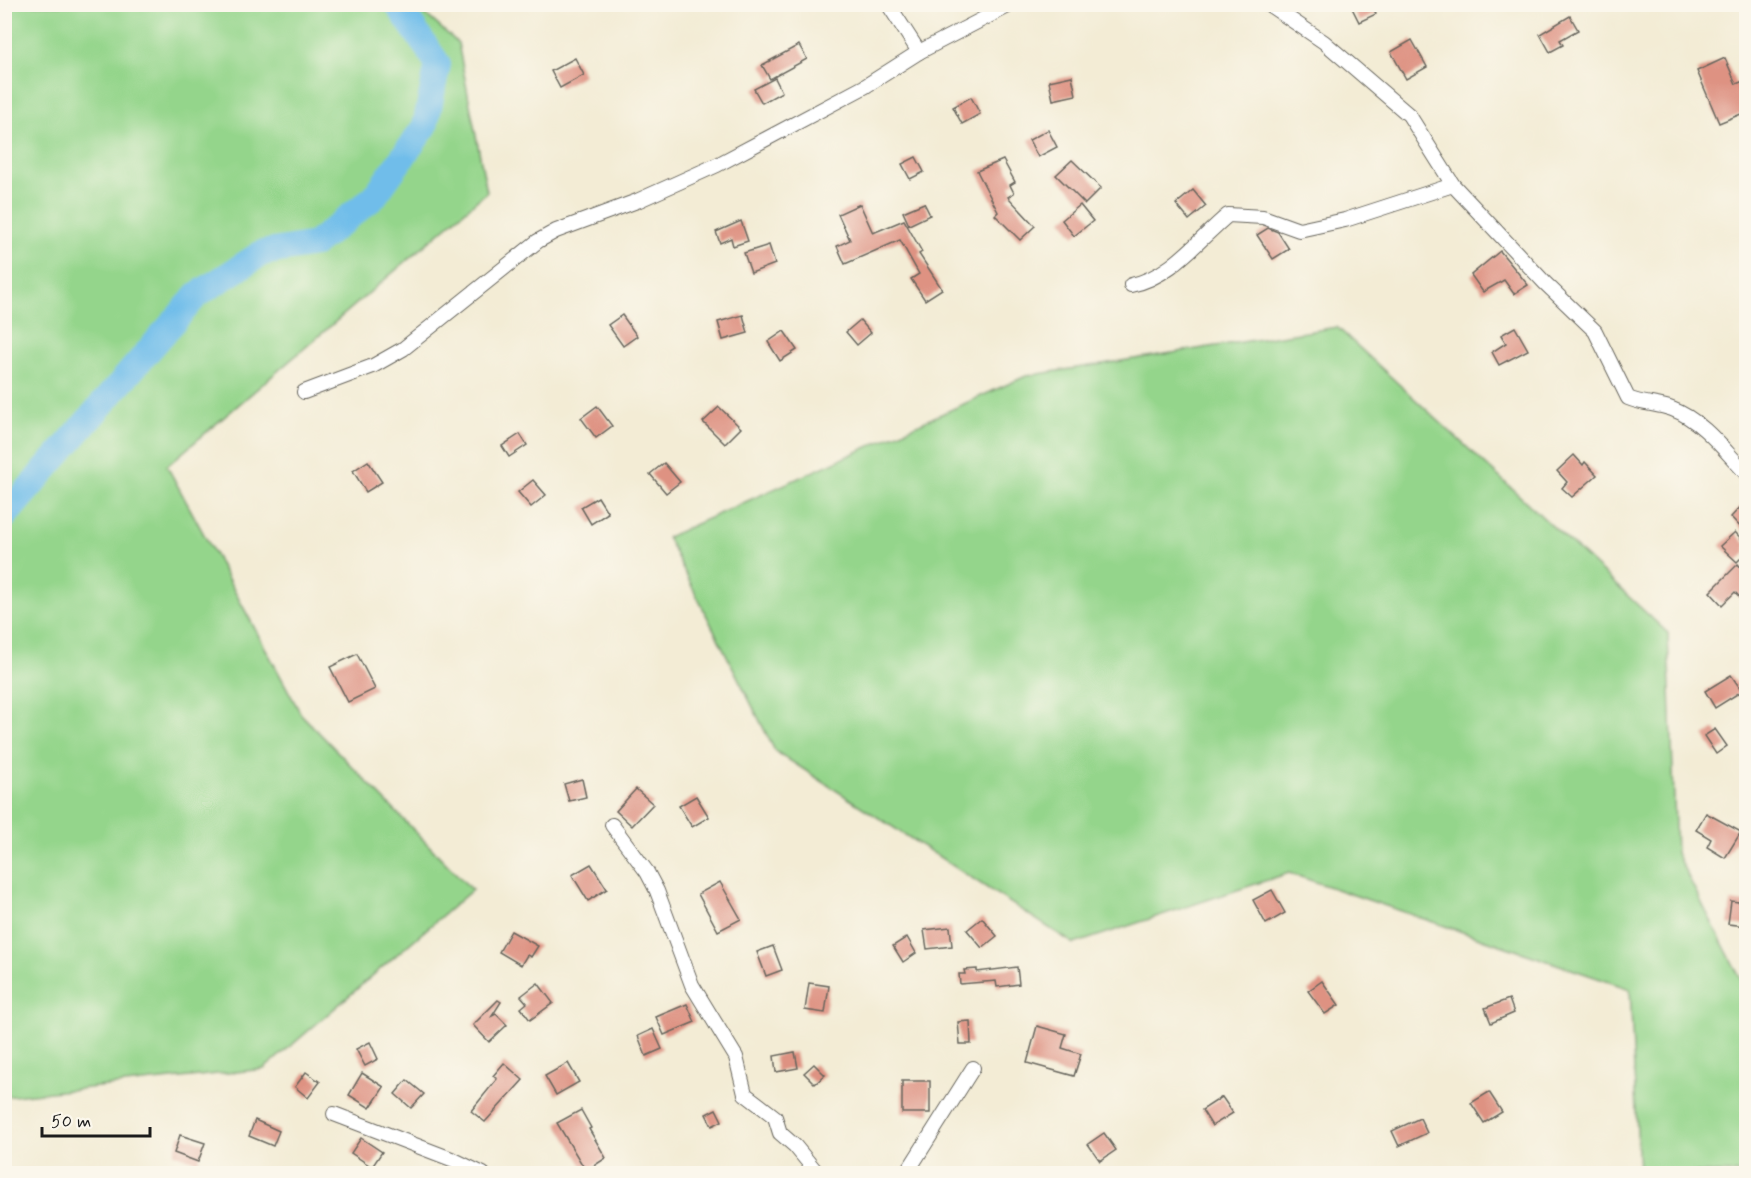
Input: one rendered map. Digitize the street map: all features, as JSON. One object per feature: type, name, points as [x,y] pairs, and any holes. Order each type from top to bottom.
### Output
[{"type":"street","points":[[888,4],[919,52]]},
{"type":"street","points":[[304,392],[373,366],[403,349],[538,241],[556,231],[637,201],[717,165],[864,87],[919,52],[1012,4]]},
{"type":"street","points":[[1268,4],[1324,42],[1409,114],[1453,185],[1545,283],[1595,331],[1628,398],[1646,405],[1673,409],[1703,429],[1746,473]]},
{"type":"street","points":[[1131,285],[1144,282],[1169,266],[1202,242],[1228,215],[1263,217],[1299,230],[1345,220],[1453,185]]},
{"type":"street","points":[[612,825],[647,872],[657,891],[692,985],[736,1057],[745,1094],[774,1117],[780,1133],[795,1146],[818,1173]]},
{"type":"street","points":[[906,1173],[974,1068]]},
{"type":"street","points":[[334,1114],[483,1173]]},
{"type":"path","points":[[1743,894],[1746,889]]},
{"type":"green space","points":[[4,5],[415,5],[458,43],[487,192],[167,466],[301,714],[472,890],[264,1069],[5,1097]]},
{"type":"green space","points":[[1337,327],[1668,633],[1676,853],[1746,989],[1746,1173],[1639,1173],[1630,989],[1289,873],[1074,944],[775,751],[667,537],[1026,376]]},
{"type":"building","points":[[1350,4],[1371,4],[1376,14],[1359,22]]},
{"type":"building","points":[[1570,16],[1578,30],[1560,40],[1563,45],[1550,52],[1540,34]]},
{"type":"building","points":[[1412,40],[1427,67],[1406,79],[1391,52]]},
{"type":"building","points":[[799,45],[807,59],[770,79],[762,65]]},
{"type":"building","points":[[575,58],[584,75],[560,88],[551,71]]},
{"type":"building","points":[[1725,58],[1736,84],[1746,80],[1746,112],[1719,123],[1697,71]]},
{"type":"building","points":[[1072,76],[1076,95],[1053,100],[1049,81]]},
{"type":"building","points":[[775,78],[782,92],[762,103],[754,89]]},
{"type":"building","points":[[971,97],[980,114],[962,124],[953,107]]},
{"type":"building","points":[[1048,130],[1057,147],[1038,157],[1029,140]]},
{"type":"building","points":[[916,157],[924,172],[910,179],[902,164]]},
{"type":"building","points":[[1003,160],[1015,182],[1010,185],[1014,193],[1008,197],[1035,226],[1020,240],[995,215],[998,212],[977,171]]},
{"type":"building","points":[[1072,160],[1101,188],[1085,204],[1056,175]]},
{"type":"building","points":[[1193,190],[1206,206],[1189,220],[1176,204]]},
{"type":"building","points":[[924,203],[930,215],[909,225],[903,212]]},
{"type":"building","points":[[860,204],[873,233],[904,220],[922,252],[919,254],[942,289],[925,300],[911,279],[919,274],[900,240],[845,264],[837,246],[850,240],[838,214]]},
{"type":"building","points":[[1080,205],[1093,221],[1074,236],[1062,220]]},
{"type":"building","points":[[741,221],[748,241],[733,246],[731,238],[720,243],[716,232]]},
{"type":"building","points":[[1268,228],[1278,232],[1289,249],[1273,259],[1257,235]]},
{"type":"building","points":[[769,245],[775,264],[751,273],[744,253]]},
{"type":"building","points":[[1500,251],[1528,285],[1514,294],[1504,280],[1483,292],[1471,275]]},
{"type":"building","points":[[622,315],[637,336],[623,346],[608,325]]},
{"type":"building","points":[[743,315],[748,333],[723,340],[718,322]]},
{"type":"building","points":[[860,320],[871,333],[857,345],[846,332]]},
{"type":"building","points":[[1515,327],[1528,350],[1499,365],[1492,352],[1506,343],[1501,335]]},
{"type":"building","points":[[784,331],[797,350],[780,361],[768,342]]},
{"type":"building","points":[[597,406],[612,426],[596,438],[581,418]]},
{"type":"building","points":[[719,407],[741,428],[725,444],[703,422]]},
{"type":"building","points":[[520,434],[527,445],[509,457],[502,446]]},
{"type":"building","points":[[1574,455],[1583,465],[1585,462],[1597,475],[1572,497],[1562,488],[1567,482],[1557,471]]},
{"type":"building","points":[[368,461],[382,482],[366,492],[353,471]]},
{"type":"building","points":[[664,463],[680,482],[666,493],[650,474]]},
{"type":"building","points":[[533,480],[546,495],[531,507],[518,492]]},
{"type":"building","points":[[598,497],[608,513],[591,524],[581,507]]},
{"type":"building","points":[[1746,501],[1746,533],[1731,517]]},
{"type":"building","points":[[1735,532],[1746,544],[1746,553],[1737,562],[1720,546]]},
{"type":"building","points":[[1738,564],[1746,574],[1746,604],[1735,592],[1722,605],[1710,592]]},
{"type":"building","points":[[357,654],[375,689],[348,702],[330,667]]},
{"type":"building","points":[[1731,675],[1742,691],[1715,708],[1705,691]]},
{"type":"building","points":[[1715,729],[1727,746],[1716,754],[1704,736]]},
{"type":"building","points":[[582,779],[586,797],[569,801],[564,784]]},
{"type":"building","points":[[636,789],[653,804],[632,826],[616,811]]},
{"type":"building","points":[[696,796],[709,817],[692,827],[679,806]]},
{"type":"building","points":[[1706,813],[1741,832],[1725,858],[1707,847],[1711,839],[1696,830]]},
{"type":"building","points":[[591,864],[607,889],[588,901],[572,875]]},
{"type":"building","points":[[720,882],[741,919],[718,931],[698,894]]},
{"type":"building","points":[[1272,890],[1285,913],[1266,924],[1253,900]]},
{"type":"building","points":[[1731,901],[1746,903],[1746,926],[1728,924]]},
{"type":"building","points":[[982,918],[997,936],[982,948],[967,930]]},
{"type":"building","points":[[950,927],[952,946],[927,949],[924,930]]},
{"type":"building","points":[[511,931],[538,946],[531,957],[527,955],[521,965],[499,952]]},
{"type":"building","points":[[907,937],[916,953],[903,962],[893,946]]},
{"type":"building","points":[[773,946],[782,970],[766,976],[757,952]]},
{"type":"building","points":[[1017,967],[1019,984],[997,987],[996,981],[960,984],[959,974],[965,974],[964,970],[977,969],[977,972]]},
{"type":"building","points":[[1322,981],[1339,1005],[1325,1014],[1308,991]]},
{"type":"building","points":[[538,983],[553,1003],[530,1020],[521,1008],[527,1003],[521,996]]},
{"type":"building","points":[[809,983],[829,986],[825,1013],[805,1010]]},
{"type":"building","points":[[1509,999],[1514,1013],[1491,1023],[1485,1008]]},
{"type":"building","points":[[498,1000],[501,1002],[492,1016],[496,1014],[507,1025],[489,1042],[473,1025]]},
{"type":"building","points":[[687,1004],[695,1022],[664,1035],[656,1017]]},
{"type":"building","points":[[970,1021],[971,1044],[960,1044],[958,1022]]},
{"type":"building","points":[[1037,1026],[1066,1034],[1062,1048],[1081,1054],[1074,1076],[1027,1063]]},
{"type":"building","points":[[653,1029],[662,1049],[646,1056],[638,1036]]},
{"type":"building","points":[[370,1042],[378,1059],[365,1066],[356,1049]]},
{"type":"building","points":[[795,1052],[798,1068],[776,1072],[774,1056]]},
{"type":"building","points":[[504,1063],[523,1080],[485,1122],[471,1111],[497,1079],[493,1076]]},
{"type":"building","points":[[568,1063],[579,1082],[556,1095],[545,1076]]},
{"type":"building","points":[[814,1064],[825,1075],[815,1084],[804,1073]]},
{"type":"building","points":[[306,1072],[320,1082],[308,1098],[295,1087]]},
{"type":"building","points":[[362,1073],[384,1087],[370,1108],[349,1095]]},
{"type":"building","points":[[407,1080],[424,1094],[411,1108],[395,1094]]},
{"type":"building","points":[[902,1081],[930,1081],[930,1113],[902,1113]]},
{"type":"building","points":[[1489,1092],[1502,1112],[1484,1123],[1471,1103]]},
{"type":"building","points":[[1222,1097],[1233,1113],[1212,1126],[1202,1110]]},
{"type":"building","points":[[716,1109],[722,1121],[712,1126],[706,1114]]},
{"type":"building","points":[[581,1110],[606,1158],[586,1171],[557,1123]]},
{"type":"building","points":[[1420,1118],[1427,1133],[1399,1146],[1392,1131]]},
{"type":"building","points":[[255,1120],[279,1131],[273,1146],[249,1136]]},
{"type":"building","points":[[1104,1133],[1116,1150],[1100,1161],[1088,1144]]},
{"type":"building","points":[[180,1135],[205,1143],[198,1162],[174,1153]]},
{"type":"building","points":[[361,1138],[382,1152],[372,1167],[351,1153]]},
{"type":"waterway","points":[[4,517],[197,295],[262,253],[315,244],[374,197],[425,126],[438,64],[397,4]]}]
